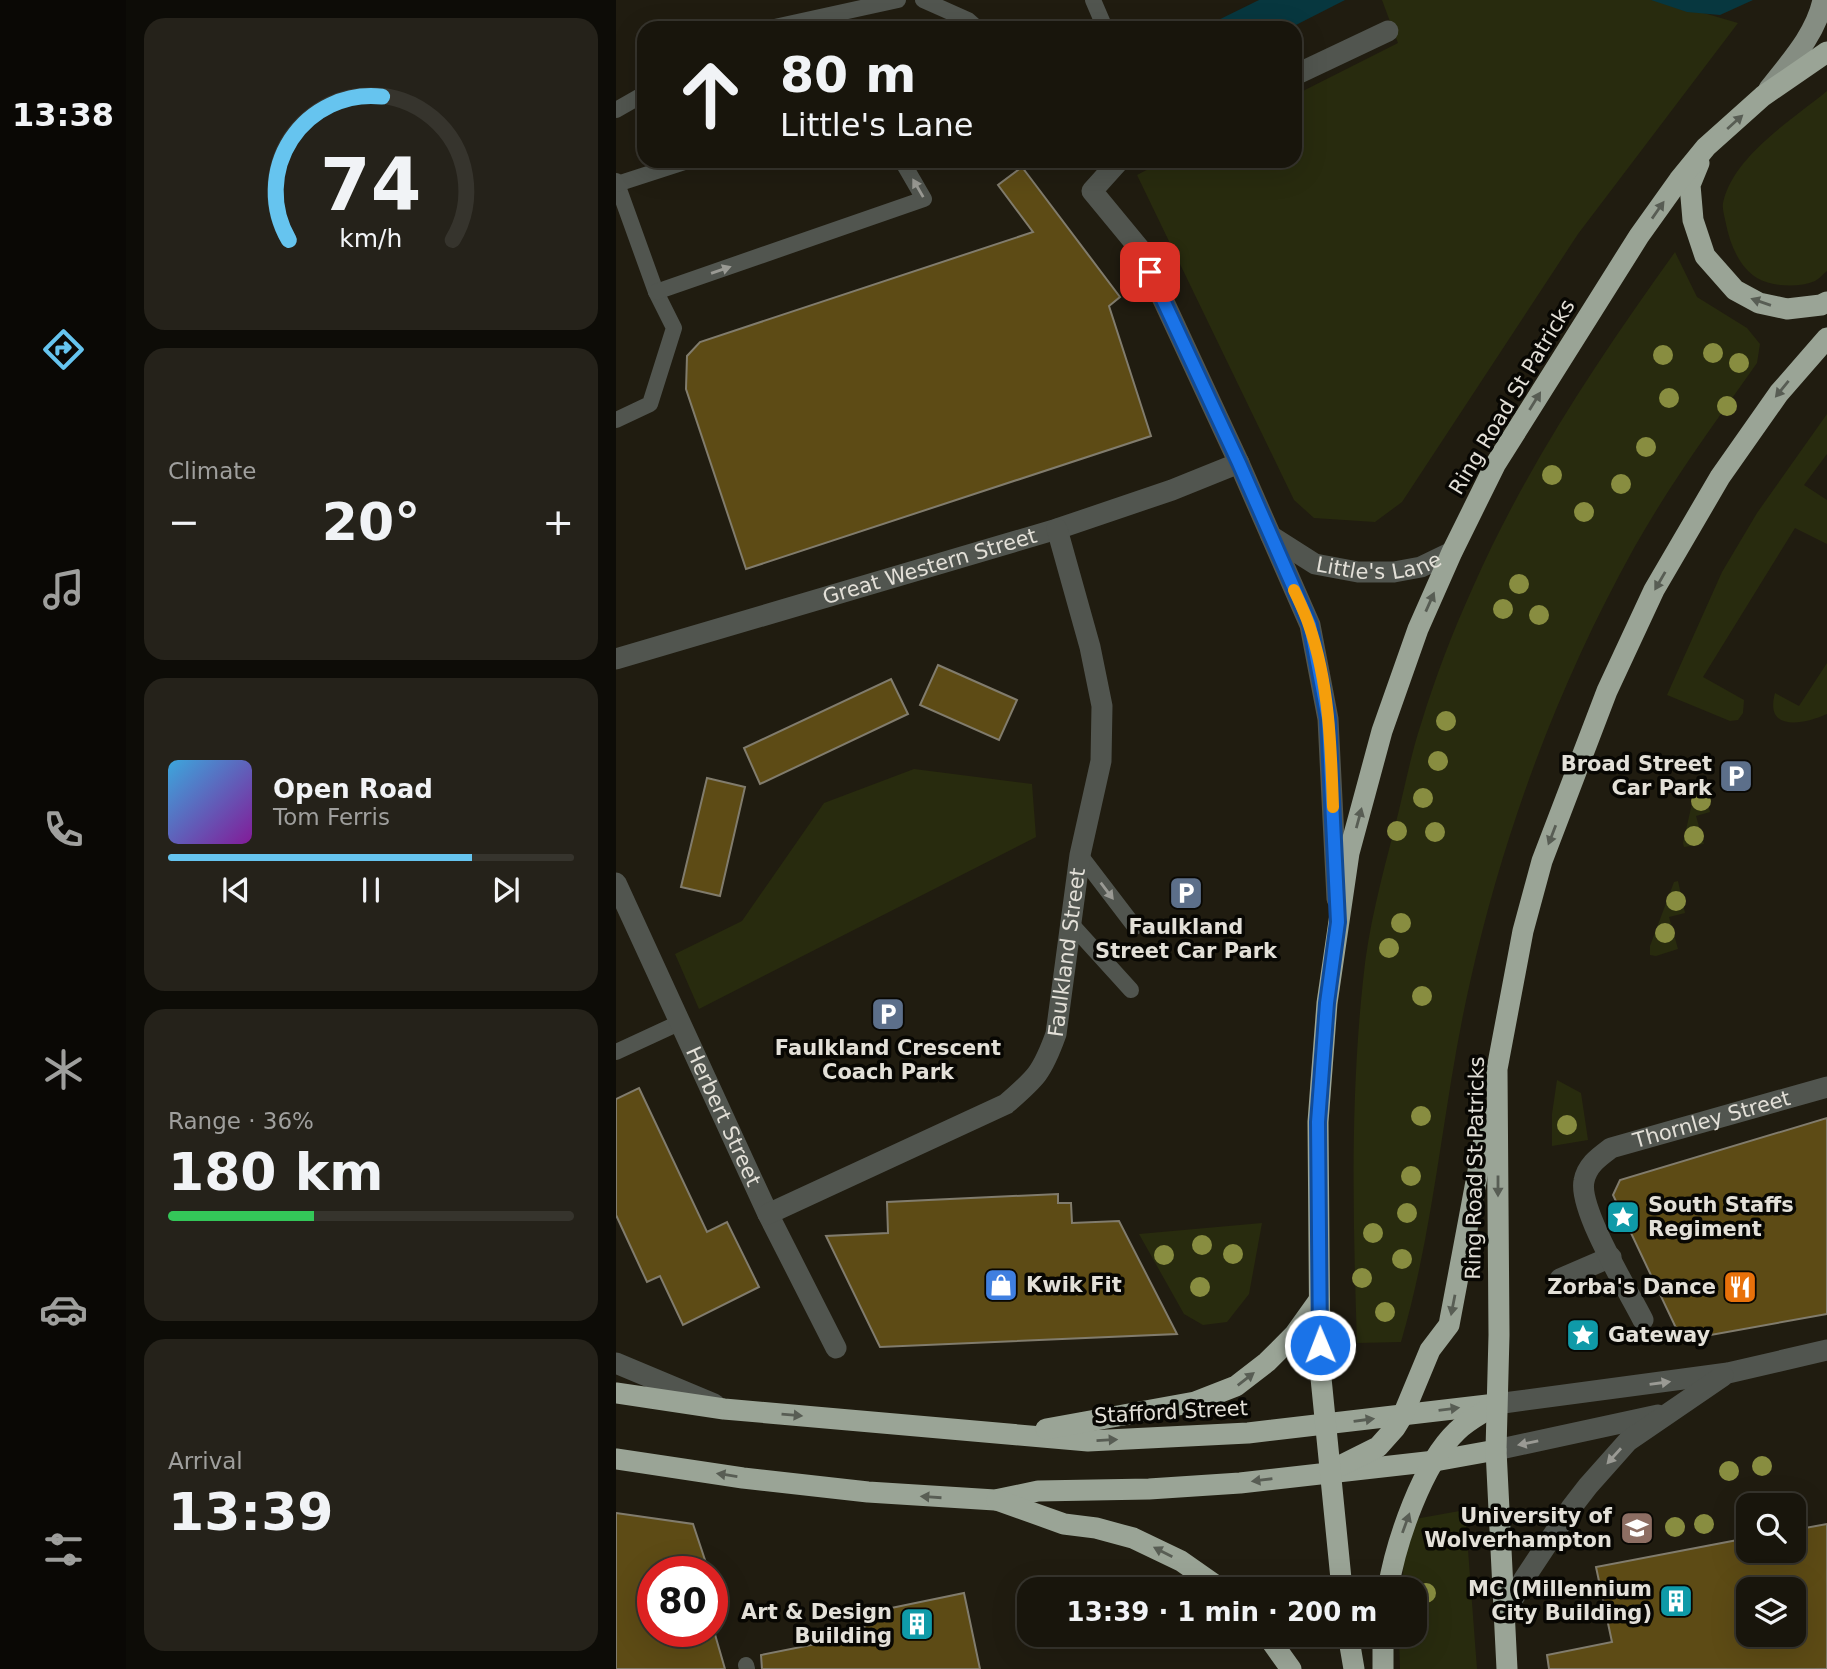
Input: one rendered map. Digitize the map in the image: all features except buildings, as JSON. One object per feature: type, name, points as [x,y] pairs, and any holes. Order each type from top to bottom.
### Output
[{"type":"highway","name":"Ring Road St Patricks","points":[[1341,1577],[1320,1368],[1318,1122],[1327,1003],[1349,853],[1382,731],[1418,629],[1495,465],[1639,236],[1706,147],[1763,96],[1827,52]]},
{"type":"highway","points":[[1706,147],[1690,185],[1693,220],[1705,256],[1735,290],[1759,303],[1787,309],[1827,302]]},
{"type":"highway","name":"Ring Road St Patricks","points":[[1507,1669],[1496,1450],[1499,1335],[1497,1069],[1518,954],[1542,861],[1607,691],[1654,590],[1720,477],[1779,393],[1827,338]]},
{"type":"highway","points":[[1329,1471],[1378,1447],[1403,1415],[1430,1350],[1449,1325],[1497,1069]]},
{"type":"highway","points":[[1014,1435],[1195,1402],[1236,1386],[1267,1362],[1294,1335],[1319,1300]]},
{"type":"highway","name":"Stafford Street","points":[[616,1393],[724,1409],[1088,1441],[1248,1433],[1496,1404]]},
{"type":"highway","points":[[1390,1577],[1422,1482],[1457,1431],[1496,1404]]},
{"type":"highway","name":"Stafford Street","points":[[616,1459],[743,1478],[868,1492],[995,1500],[1038,1491],[1204,1485],[1435,1461],[1496,1450]]},
{"type":"highway","points":[[995,1500],[1065,1524],[1096,1528],[1133,1538],[1181,1561],[1203,1577]]},
{"type":"highway","points":[[1275,1647],[1291,1669]]},
{"type":"highway","points":[[1350,1647],[1354,1669]]},
{"type":"highway","points":[[1383,1647],[1383,1669]]},
{"type":"main road","points":[[1763,96],[1799,52],[1820,12],[1823,0]]},
{"type":"street","points":[[1302,72],[1388,31]]},
{"type":"street","name":"Little's Lane","points":[[1112,168],[1091,191],[1139,248],[1239,463],[1310,625],[1326,702],[1332,773],[1338,922]]},
{"type":"street","name":"Great Western Street","points":[[616,659],[1057,528],[1172,490],[1239,463]]},
{"type":"street","name":"Faulkland Street","points":[[768,1214],[1006,1104],[1035,1078],[1046,1063],[1056,1034],[1080,855],[1101,761],[1102,706],[1090,647],[1057,528]]},
{"type":"street","name":"Little's Lane","points":[[1271,536],[1315,564],[1358,572],[1394,572],[1421,567],[1452,552]]},
{"type":"street","name":"Herbert Street","points":[[616,883],[768,1214],[836,1349]]},
{"type":"street","name":"Thornley Street","points":[[1611,1257],[1587,1207],[1584,1181],[1594,1160],[1611,1149],[1827,1087]]},
{"type":"street","points":[[1560,1279],[1611,1257],[1643,1320]]},
{"type":"street","name":"Stafford Street","points":[[1496,1404],[1728,1373],[1827,1350]]},
{"type":"street","points":[[616,1363],[724,1409]]},
{"type":"street","name":"Stafford Street","points":[[1505,1614],[1531,1568],[1588,1486],[1628,1441],[1728,1373]]},
{"type":"street","name":"Stafford Street","points":[[1496,1450],[1667,1413]]},
{"type":"lane","points":[[802,21],[898,0]]},
{"type":"lane","points":[[923,0],[969,21]]},
{"type":"lane","points":[[1093,0],[1102,21]]},
{"type":"lane","points":[[616,110],[637,98]]},
{"type":"lane","points":[[616,419],[650,404],[674,328],[656,292],[617,183],[665,168]]},
{"type":"lane","points":[[656,292],[924,199],[906,168]]},
{"type":"lane","points":[[1080,855],[1135,927]]},
{"type":"lane","points":[[1072,925],[1131,990]]},
{"type":"lane","points":[[616,1052],[681,1022]]},
{"type":"green space","points":[[1382,0],[1659,0],[1738,23],[1578,234],[1402,502],[1375,522],[1314,518],[1294,500],[1137,175],[1150,168],[1302,168],[1302,91],[1398,43]]},
{"type":"green space","points":[[1827,91],[1827,271],[1816,280],[1801,285],[1770,283],[1757,278],[1740,261],[1730,239],[1723,203],[1729,186],[1751,155]]},
{"type":"green space","points":[[1675,252],[1697,297],[1747,328],[1760,344],[1757,363],[1648,524],[1607,599],[1558,704],[1500,867],[1471,978],[1423,1252],[1401,1342],[1357,1343],[1354,1117],[1363,981],[1376,903],[1417,736],[1458,620],[1516,499],[1565,414]]},
{"type":"green space","points":[[1827,414],[1827,454],[1804,485],[1827,500],[1827,544],[1795,528],[1703,677],[1744,700],[1743,713],[1738,720],[1730,721],[1667,695],[1722,572],[1757,513]]},
{"type":"green space","points":[[1827,663],[1827,714],[1798,722],[1781,720],[1775,715],[1775,693],[1799,706]]},
{"type":"green space","points":[[914,769],[1032,784],[1036,837],[699,1009],[675,954],[742,921],[824,803]]},
{"type":"green space","points":[[1703,784],[1710,812],[1696,816],[1704,844],[1684,847],[1696,786]]},
{"type":"green space","points":[[1678,881],[1685,913],[1669,917],[1678,949],[1656,956],[1650,955],[1650,946],[1674,882]]},
{"type":"green space","points":[[1557,1080],[1581,1093],[1588,1140],[1552,1146],[1552,1114]]},
{"type":"green space","points":[[1262,1223],[1249,1294],[1227,1322],[1203,1325],[1184,1314],[1139,1234]]},
{"type":"green space","points":[[1465,1510],[1477,1669],[1400,1669],[1399,1647],[1427,1647],[1427,1577],[1403,1577],[1404,1559],[1415,1519]]},
{"type":"water","points":[[1259,0],[1345,0],[1302,22],[1216,21]]},
{"type":"water","points":[[1651,0],[1753,0],[1720,15],[1687,12]]},
{"type":"slow traffic","points":[[1294,590],[1310,625],[1321,675],[1328,719],[1333,807]]},
{"type":"place","name":"Broad Street Car Park","points":[[1736,776]]},
{"type":"place","name":"Faulkland Street Car Park","points":[[1186,893]]},
{"type":"place","name":"Faulkland Crescent Coach Park","points":[[888,1014]]},
{"type":"place","name":"South Staffs Regiment","points":[[1623,1217]]},
{"type":"place","name":"Kwik Fit","points":[[1001,1285]]},
{"type":"place","name":"Zorba's Dance","points":[[1740,1287]]},
{"type":"place","name":"Gateway","points":[[1583,1335]]},
{"type":"place","name":"University of Wolverhampton","points":[[1637,1528]]},
{"type":"place","name":"MC (Millennium City Building)","points":[[1676,1601]]},
{"type":"place","name":"Art & Design Building","points":[[917,1624]]},
{"type":"route","points":[[1150,272],[1239,463],[1310,625],[1328,719],[1338,922],[1327,1003],[1318,1122],[1320,1345]]}]
